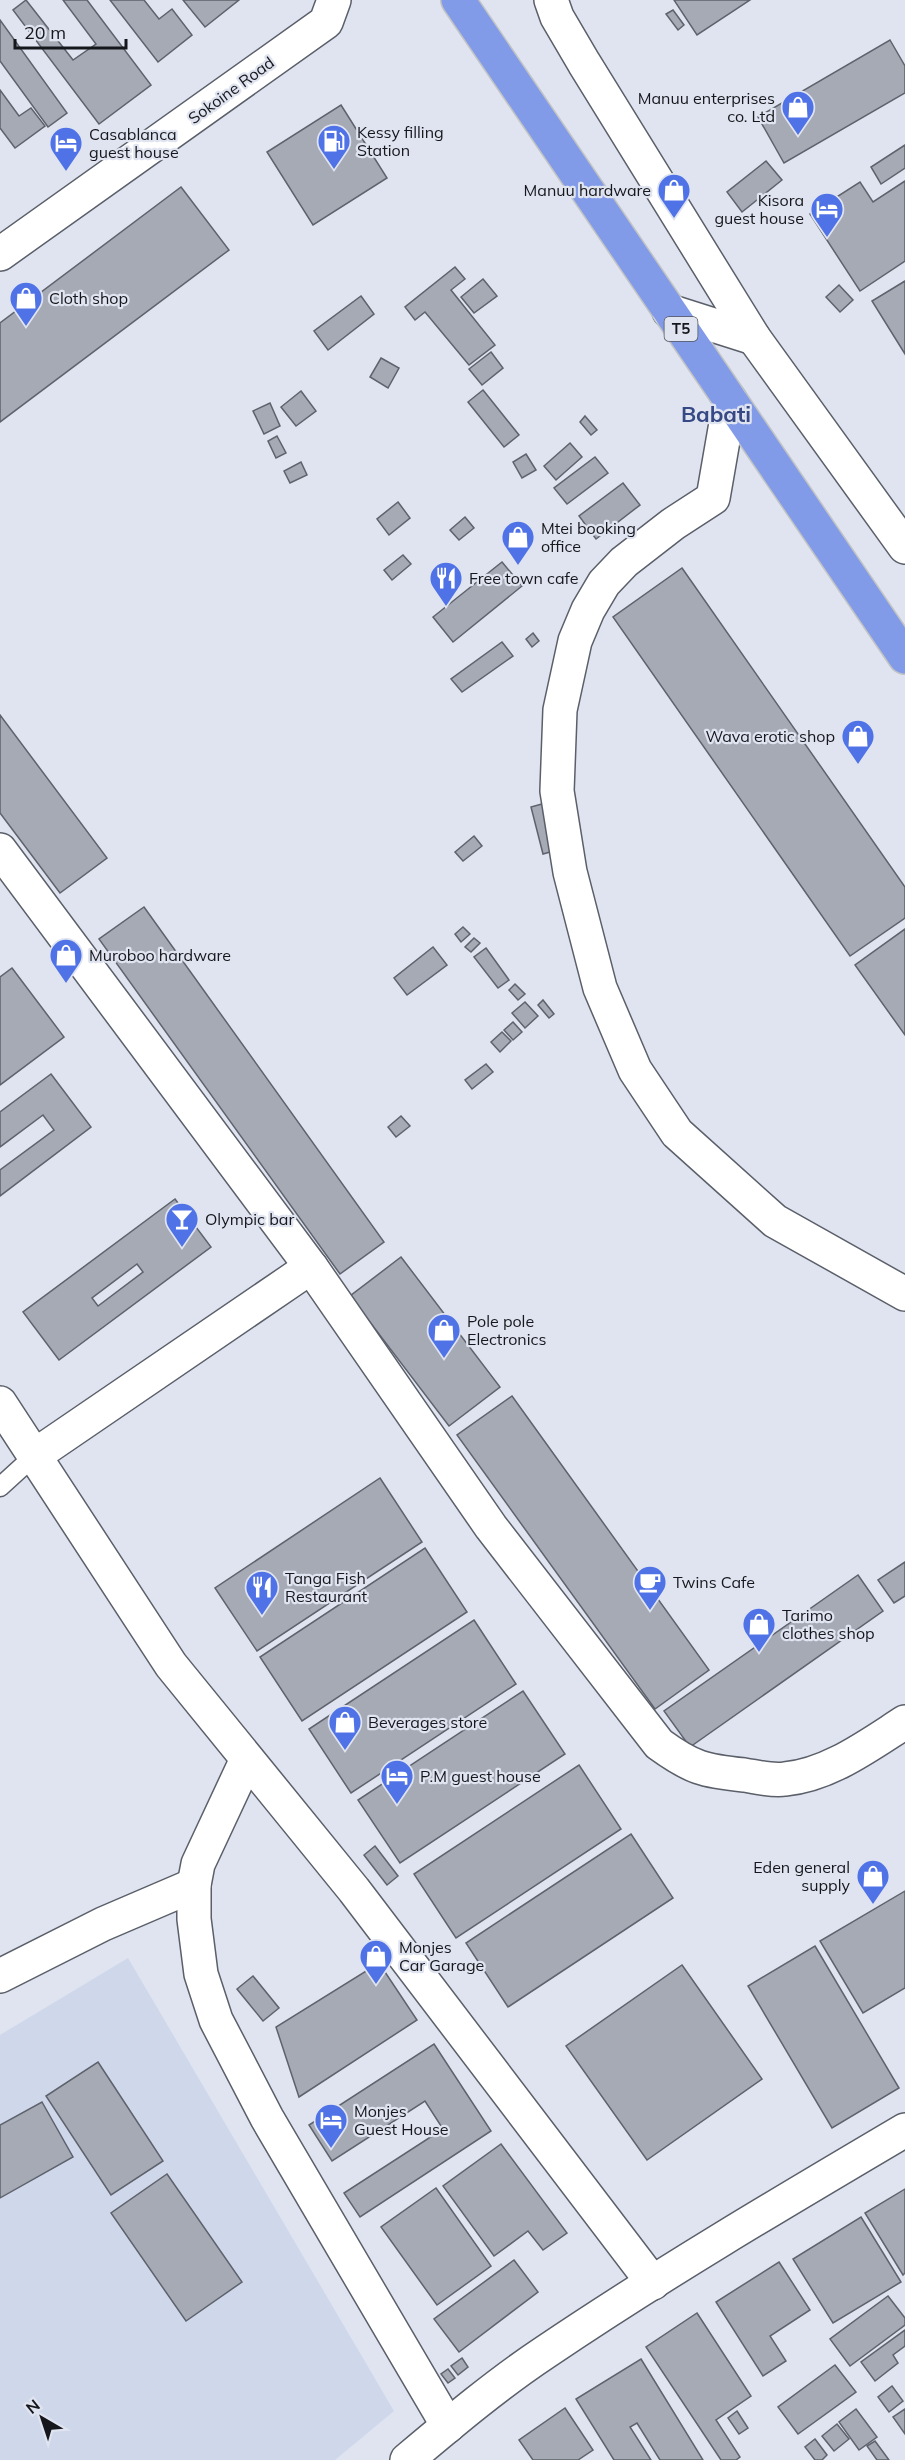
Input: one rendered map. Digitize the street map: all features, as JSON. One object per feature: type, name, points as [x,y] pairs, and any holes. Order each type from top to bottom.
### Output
[{"type":"highway","name":"T5","points":[[458,0],[905,657]]},
{"type":"street","points":[[551,0],[557,17],[584,63],[754,338],[905,547]]},
{"type":"street","name":"Sokoine Road","points":[[0,254],[323,7]]},
{"type":"street","points":[[669,311],[754,338]]},
{"type":"street","points":[[730,400],[714,498],[673,524],[624,562],[604,584],[588,610],[575,641],[560,710],[556,791],[570,872],[600,988],[635,1070],[677,1133],[775,1221],[905,1294]]},
{"type":"street","points":[[0,850],[311,1267],[491,1527],[659,1744],[697,1768],[785,1780],[822,1769],[845,1759],[905,1722]]},
{"type":"street","points":[[34,1456],[311,1267]]},
{"type":"street","points":[[0,1403],[171,1665],[354,1890],[653,2283]]},
{"type":"street","points":[[247,1759],[198,1864],[194,1885],[194,1919],[201,1974],[216,2020],[267,2118],[448,2426]]},
{"type":"street","points":[[0,1976],[103,1924],[194,1885]]},
{"type":"street","points":[[407,2460],[542,2354],[653,2283],[905,2130]]},
{"type":"lane","points":[[0,1487],[34,1456]]},
{"type":"shaded area","points":[[128,1958],[394,2411],[335,2460],[0,2460],[0,2035]]},
{"type":"building","points":[[26,0],[73,60],[96,44],[63,0],[87,0],[151,85],[99,124],[13,10]]},
{"type":"building","points":[[110,0],[144,0],[159,19],[172,9],[192,35],[158,62]]},
{"type":"building","points":[[183,0],[239,0],[205,27]]},
{"type":"building","points":[[674,0],[750,0],[697,35]]},
{"type":"building","points":[[673,10],[684,25],[678,30],[666,14]]},
{"type":"building","points":[[0,20],[67,113],[48,127],[0,61]]},
{"type":"building","points":[[890,40],[905,66],[905,93],[784,163],[758,117]]},
{"type":"building","points":[[0,90],[19,116],[31,108],[45,126],[15,148],[0,128]]},
{"type":"building","points":[[341,105],[387,178],[313,225],[267,152]]},
{"type":"building","points":[[905,145],[905,168],[881,184],[871,167]]},
{"type":"building","points":[[766,161],[782,180],[742,212],[727,192]]},
{"type":"building","points":[[905,181],[905,261],[860,291],[810,214],[860,182],[873,202]]},
{"type":"building","points":[[181,187],[229,250],[0,422],[0,323]]},
{"type":"building","points":[[455,267],[465,279],[451,290],[495,345],[469,365],[425,312],[415,320],[405,307]]},
{"type":"building","points":[[483,279],[497,296],[474,313],[461,297]]},
{"type":"building","points":[[905,281],[905,354],[872,301]]},
{"type":"building","points":[[839,285],[853,300],[840,312],[826,297]]},
{"type":"building","points":[[361,296],[374,314],[328,350],[314,331]]},
{"type":"building","points":[[491,352],[503,368],[482,385],[469,369]]},
{"type":"building","points":[[381,358],[399,368],[388,388],[370,377]]},
{"type":"building","points":[[483,390],[519,435],[504,447],[468,402]]},
{"type":"building","points":[[301,391],[316,411],[296,426],[281,407]]},
{"type":"building","points":[[270,403],[280,426],[264,434],[253,411]]},
{"type":"building","points":[[585,416],[597,430],[591,435],[580,422]]},
{"type":"building","points":[[277,436],[286,453],[276,458],[268,441]]},
{"type":"building","points":[[570,443],[582,457],[556,480],[544,466]]},
{"type":"building","points":[[526,454],[536,470],[522,478],[513,462]]},
{"type":"building","points":[[595,457],[608,473],[567,504],[554,488]]},
{"type":"building","points":[[301,462],[307,475],[290,483],[284,471]]},
{"type":"building","points":[[623,483],[640,505],[596,539],[579,516]]},
{"type":"building","points":[[398,502],[410,518],[389,535],[377,519]]},
{"type":"building","points":[[465,517],[474,528],[459,540],[450,530]]},
{"type":"building","points":[[523,522],[530,530],[521,537],[514,528]]},
{"type":"building","points":[[403,555],[411,564],[392,580],[384,570]]},
{"type":"building","points":[[502,562],[522,586],[453,642],[433,617]]},
{"type":"building","points":[[682,568],[905,887],[905,918],[850,956],[613,617]]},
{"type":"building","points":[[533,633],[539,641],[532,647],[526,639]]},
{"type":"building","points":[[502,642],[513,656],[462,692],[451,679]]},
{"type":"building","points":[[0,715],[107,858],[60,893],[0,813]]},
{"type":"building","points":[[549,802],[561,849],[543,854],[531,807]]},
{"type":"building","points":[[474,836],[482,846],[463,861],[455,852]]},
{"type":"building","points":[[144,907],[384,1242],[340,1274],[99,939]]},
{"type":"building","points":[[463,927],[470,934],[461,942],[455,934]]},
{"type":"building","points":[[905,929],[905,1035],[855,965]]},
{"type":"building","points":[[474,938],[480,943],[471,952],[465,947]]},
{"type":"building","points":[[433,947],[447,965],[407,995],[394,978]]},
{"type":"building","points":[[486,948],[509,980],[498,988],[474,957]]},
{"type":"building","points":[[12,968],[64,1037],[0,1085],[0,977]]},
{"type":"building","points":[[515,984],[525,994],[518,1000],[509,990]]},
{"type":"building","points":[[543,1000],[554,1014],[549,1018],[538,1005]]},
{"type":"building","points":[[525,1002],[538,1016],[525,1028],[512,1013]]},
{"type":"building","points":[[513,1022],[522,1032],[513,1040],[504,1030]]},
{"type":"building","points":[[502,1032],[511,1041],[500,1052],[491,1042]]},
{"type":"building","points":[[486,1064],[493,1072],[472,1089],[465,1080]]},
{"type":"building","points":[[51,1074],[91,1127],[0,1196],[0,1170],[54,1130],[43,1115],[0,1147],[0,1112]]},
{"type":"building","points":[[401,1116],[410,1126],[396,1137],[388,1127]]},
{"type":"building","points":[[175,1199],[211,1247],[59,1360],[23,1312]],"holes":[[[137,1264],[143,1272],[98,1306],[92,1298]]]},
{"type":"building","points":[[401,1257],[500,1387],[449,1426],[350,1296]]},
{"type":"building","points":[[512,1396],[709,1670],[655,1709],[457,1435]]},
{"type":"building","points":[[380,1478],[422,1542],[257,1651],[215,1588]]},
{"type":"building","points":[[425,1548],[467,1612],[302,1721],[260,1657]]},
{"type":"building","points":[[905,1562],[905,1596],[894,1603],[878,1580]]},
{"type":"building","points":[[858,1575],[883,1611],[690,1747],[664,1711]]},
{"type":"building","points":[[474,1620],[516,1684],[351,1793],[309,1729]]},
{"type":"building","points":[[523,1691],[565,1754],[400,1863],[358,1800]]},
{"type":"building","points":[[579,1765],[621,1829],[456,1938],[414,1874]]},
{"type":"building","points":[[631,1834],[673,1898],[508,2007],[466,1943]]},
{"type":"building","points":[[375,1846],[398,1876],[387,1885],[364,1855]]},
{"type":"building","points":[[905,1891],[905,1988],[863,2013],[820,1941]]},
{"type":"building","points":[[815,1946],[899,2088],[832,2128],[748,1986]]},
{"type":"building","points":[[379,1963],[417,2020],[299,2097],[276,2027]]},
{"type":"building","points":[[682,1965],[762,2079],[647,2160],[566,2046]]},
{"type":"building","points":[[253,1976],[279,2008],[263,2021],[237,1989]]},
{"type":"building","points":[[434,2044],[491,2131],[360,2217],[344,2193],[443,2129],[425,2101],[332,2161],[309,2125]]},
{"type":"building","points":[[98,2062],[163,2161],[111,2195],[46,2096]]},
{"type":"building","points":[[42,2102],[73,2157],[0,2198],[0,2125]]},
{"type":"building","points":[[501,2144],[567,2233],[543,2250],[528,2231],[494,2256],[443,2186]]},
{"type":"building","points":[[167,2174],[242,2282],[186,2321],[111,2213]]},
{"type":"building","points":[[436,2188],[491,2266],[437,2305],[381,2227]]},
{"type":"building","points":[[905,2189],[905,2273],[903,2275],[865,2213]]},
{"type":"building","points":[[861,2217],[901,2282],[833,2323],[793,2259]]},
{"type":"building","points":[[514,2260],[538,2292],[459,2352],[434,2319]]},
{"type":"building","points":[[779,2262],[810,2310],[770,2336],[786,2361],[763,2376],[716,2302]]},
{"type":"building","points":[[888,2296],[905,2318],[905,2325],[850,2366],[830,2339]]},
{"type":"building","points":[[697,2313],[751,2396],[716,2420],[740,2457],[736,2460],[721,2460],[646,2347]]},
{"type":"building","points":[[905,2330],[905,2346],[893,2355],[898,2363],[875,2381],[861,2362]]},
{"type":"building","points":[[462,2358],[468,2367],[458,2375],[451,2366]]},
{"type":"building","points":[[641,2359],[703,2460],[660,2460],[637,2423],[630,2427],[651,2460],[614,2460],[576,2399]]},
{"type":"building","points":[[835,2365],[856,2392],[798,2434],[778,2407]]},
{"type":"building","points":[[448,2369],[455,2378],[448,2383],[441,2374]]},
{"type":"building","points":[[892,2386],[903,2401],[889,2412],[878,2397]]},
{"type":"building","points":[[565,2408],[593,2450],[578,2460],[533,2460],[519,2440]]},
{"type":"building","points":[[856,2409],[877,2437],[859,2450],[839,2422]]},
{"type":"building","points":[[905,2409],[905,2434],[893,2417]]},
{"type":"building","points":[[737,2411],[748,2428],[739,2434],[728,2418]]},
{"type":"building","points":[[837,2424],[849,2439],[834,2451],[822,2436]]},
{"type":"building","points":[[815,2439],[827,2455],[822,2460],[815,2460],[805,2447]]},
{"type":"building","points":[[875,2441],[889,2460],[877,2460],[867,2446]]},
{"type":"place","name":"Manuu enterprises co. Ltd","points":[[798,136]]},
{"type":"place","name":"Kessy filling Station","points":[[334,170]]},
{"type":"place","name":"Casablanca guest house","points":[[66,172]]},
{"type":"place","name":"Manuu hardware","points":[[674,219]]},
{"type":"place","name":"Kisora guest house","points":[[827,238]]},
{"type":"place","name":"Cloth shop","points":[[26,327]]},
{"type":"place","name":"Mtei booking office","points":[[518,566]]},
{"type":"place","name":"Free town cafe","points":[[446,607]]},
{"type":"place","name":"Wava erotic shop","points":[[858,765]]},
{"type":"place","name":"Muroboo hardware","points":[[66,984]]},
{"type":"place","name":"Olympic bar","points":[[182,1248]]},
{"type":"place","name":"Pole pole Electronics","points":[[444,1359]]},
{"type":"place","name":"Twins Cafe","points":[[650,1611]]},
{"type":"place","name":"Tanga Fish Restaurant","points":[[262,1616]]},
{"type":"place","name":"Tarimo clothes shop","points":[[759,1653]]},
{"type":"place","name":"Beverages store","points":[[345,1751]]},
{"type":"place","name":"P.M guest house","points":[[397,1805]]},
{"type":"place","name":"Eden general supply","points":[[873,1905]]},
{"type":"place","name":"Monjes Car Garage","points":[[376,1985]]},
{"type":"place","name":"Monjes Guest House","points":[[331,2149]]},
{"type":"district","name":"Babati","points":[[716,414]]}]
